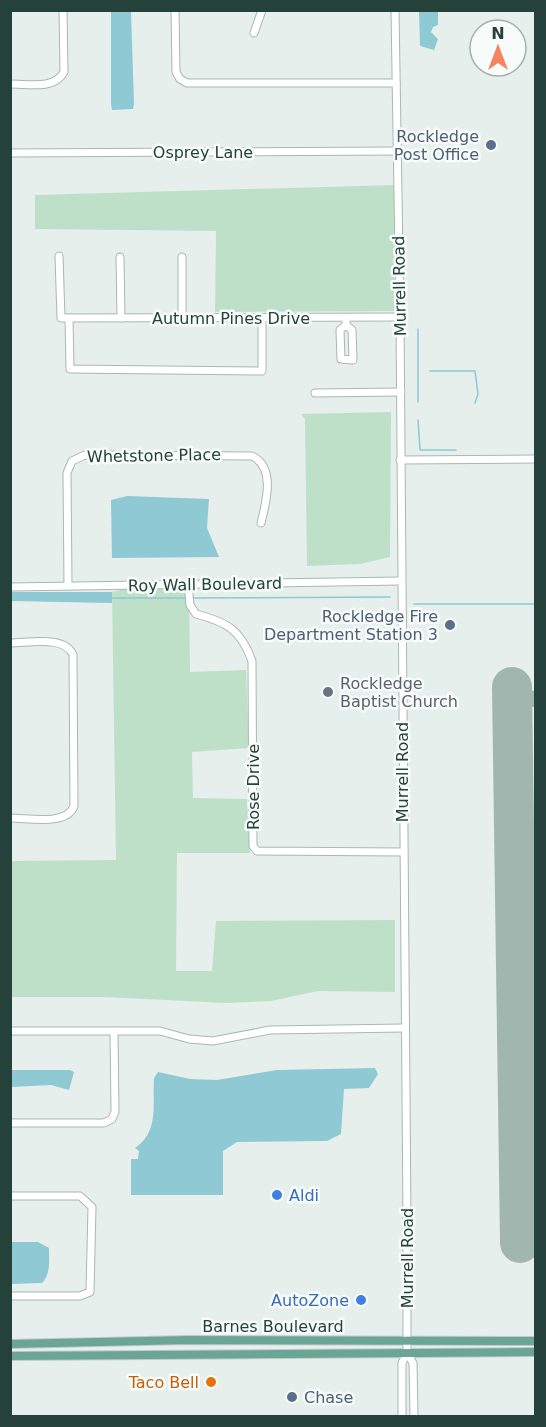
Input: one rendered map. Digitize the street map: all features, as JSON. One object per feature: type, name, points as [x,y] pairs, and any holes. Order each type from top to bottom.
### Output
[{"type":"main road","points":[[169,1356],[185,1351],[232,1351],[253,1341]]},
{"type":"main road","points":[[248,1355],[260,1347],[268,1346],[349,1345],[360,1341]]},
{"type":"main road","name":"Barnes Boulevard","points":[[10,1344],[536,1341]]},
{"type":"main road","name":"Barnes Boulevard","points":[[10,1356],[536,1352]]},
{"type":"street","points":[[10,84],[51,84],[59,80],[64,72],[63,10]]},
{"type":"street","points":[[175,10],[176,72],[180,79],[187,83],[396,83]]},
{"type":"street","points":[[255,33],[262,10]]},
{"type":"street","name":"Murrell Road","points":[[395,10],[400,317],[407,1341],[407,1353],[402,1363],[402,1416]]},
{"type":"street","name":"Osprey Lane","points":[[10,153],[396,151]]},
{"type":"street","points":[[59,256],[70,369],[262,370],[262,318]]},
{"type":"street","points":[[120,257],[121,318]]},
{"type":"street","points":[[182,257],[182,318]]},
{"type":"street","name":"Autumn Pines Drive","points":[[65,318],[262,318],[346,321],[400,317]]},
{"type":"street","points":[[346,321],[352,330],[353,360],[341,359],[340,330],[346,321]]},
{"type":"street","points":[[315,393],[400,392]]},
{"type":"street","name":"Whetstone Place","points":[[68,586],[67,473],[72,461],[85,454],[252,456],[263,464],[266,471],[266,502],[261,523]]},
{"type":"street","points":[[400,460],[536,459]]},
{"type":"street","name":"Roy Wall Boulevard","points":[[10,587],[400,580]]},
{"type":"street","name":"Rose Drive","points":[[188,584],[190,605],[196,614],[221,620],[240,636],[252,661],[253,846],[257,851],[403,852]]},
{"type":"street","points":[[10,643],[62,643],[70,647],[73,655],[74,806],[71,813],[63,818],[10,818]]},
{"type":"street","points":[[10,1031],[160,1031],[189,1039],[213,1041],[270,1030],[404,1028]]},
{"type":"street","points":[[10,1123],[104,1123],[112,1119],[115,1112],[114,1031]]},
{"type":"street","points":[[10,1196],[80,1196],[92,1207],[90,1292],[80,1296],[10,1296]]},
{"type":"street","name":"Murrell Road","points":[[407,1353],[413,1363],[414,1416]]},
{"type":"green space","points":[[394,185],[394,311],[215,312],[216,231],[35,229],[35,195]]},
{"type":"green space","points":[[391,412],[390,557],[360,564],[307,566],[305,419],[301,414]]},
{"type":"green space","points":[[129,588],[189,588],[190,672],[246,670],[249,748],[192,752],[193,798],[247,799],[250,853],[177,853],[176,971],[212,971],[216,921],[395,920],[395,992],[318,991],[271,1001],[226,1003],[104,997],[11,997],[10,861],[116,860],[112,592]]},
{"type":"water","points":[[111,11],[131,11],[133,109],[112,110]]},
{"type":"water","points":[[419,11],[438,11],[438,25],[433,27],[431,32],[438,39],[434,50],[420,46]]},
{"type":"water","points":[[127,496],[209,499],[207,528],[219,557],[112,558],[111,500]]},
{"type":"water","points":[[11,592],[112,592],[112,603],[11,601]]},
{"type":"water","points":[[375,1068],[378,1074],[369,1088],[344,1089],[341,1134],[327,1141],[237,1142],[223,1151],[223,1195],[131,1195],[131,1159],[138,1159],[139,1151],[135,1148],[143,1141],[151,1125],[154,1107],[154,1078],[158,1072],[190,1079],[217,1080],[277,1070]]},
{"type":"water","points":[[11,1070],[70,1070],[74,1072],[69,1090],[51,1085],[11,1087]]},
{"type":"water","points":[[11,1242],[38,1242],[49,1248],[49,1267],[45,1279],[42,1283],[11,1284]]},
{"type":"waterway","points":[[418,329],[418,402]]},
{"type":"waterway","points":[[430,371],[475,371],[478,394],[475,403]]},
{"type":"waterway","points":[[418,420],[420,450],[456,450]]},
{"type":"waterway","points":[[193,598],[390,597]]},
{"type":"waterway","points":[[110,598],[185,598]]},
{"type":"waterway","points":[[414,604],[536,604]]},
{"type":"taxiway","points":[[512,697],[535,699]]},
{"type":"taxiway","points":[[520,1238],[536,1239]]},
{"type":"runway","points":[[512,687],[520,1243]]},
{"type":"place","name":"Rockledge Post Office","points":[[491,145]]},
{"type":"place","name":"Rockledge Fire Department Station 3","points":[[450,625]]},
{"type":"place","name":"Rockledge Baptist Church","points":[[328,692]]},
{"type":"place","name":"Aldi","points":[[277,1195]]},
{"type":"place","name":"AutoZone","points":[[361,1300]]},
{"type":"place","name":"Taco Bell","points":[[211,1382]]},
{"type":"place","name":"Chase","points":[[292,1397]]}]
